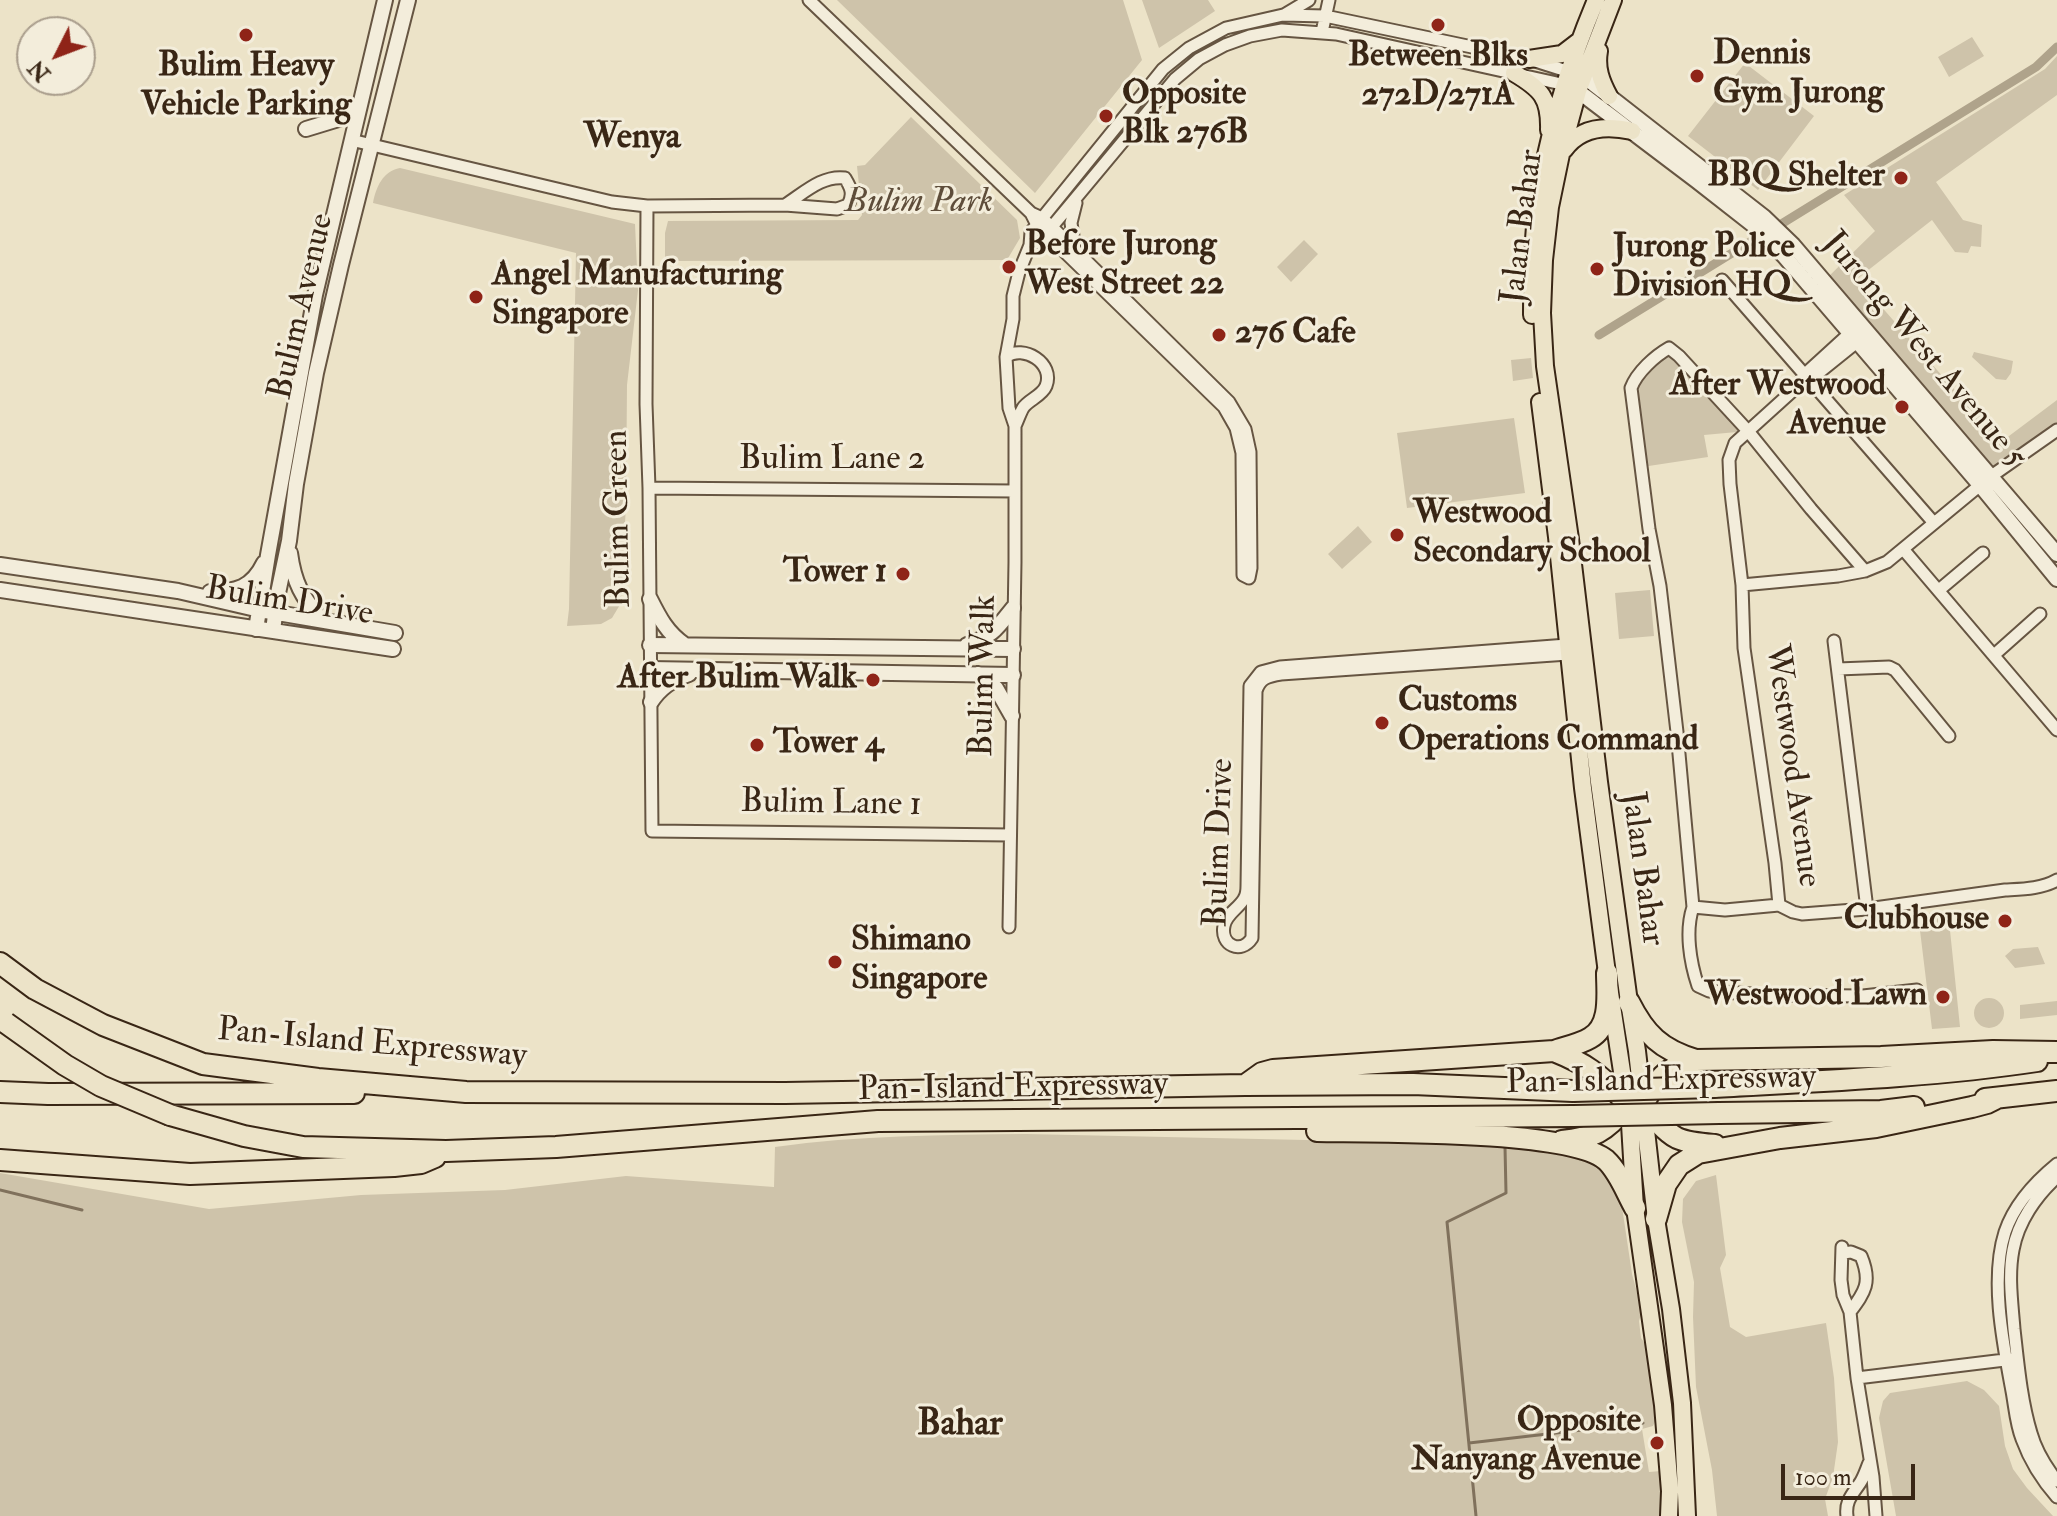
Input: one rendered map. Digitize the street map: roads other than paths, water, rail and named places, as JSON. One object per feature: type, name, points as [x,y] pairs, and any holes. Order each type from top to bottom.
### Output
[{"type":"highway","name":"Pan-Island Expressway","points":[[0,963],[35,989],[103,1025],[203,1064],[318,1079],[466,1092],[785,1093],[1413,1084],[1573,1091],[1886,1077],[2057,1059]]},
{"type":"highway","points":[[1245,1085],[1262,1073],[1273,1070],[1554,1051],[1593,1037],[1602,1025],[1606,1013],[1607,973]]},
{"type":"highway","points":[[1629,1002],[1640,1022],[1658,1043],[1681,1056],[1696,1060],[1881,1057],[1993,1051],[2057,1052]]},
{"type":"highway","name":"Pan-Island Expressway","points":[[3,1020],[65,1065],[101,1086],[170,1115],[244,1136],[303,1147],[446,1151],[556,1147],[878,1121],[1881,1111],[2057,1091]]},
{"type":"highway","points":[[1554,1051],[1581,1062],[1604,1078],[1677,1138],[1735,1146]]},
{"type":"highway","points":[[1550,1142],[1585,1139],[1602,1131],[1636,1103],[1669,1069],[1710,1061]]},
{"type":"highway","points":[[0,1092],[466,1092]]},
{"type":"highway","points":[[1656,1219],[1666,1184],[1679,1165],[1698,1153],[1780,1138],[1876,1127],[1987,1103],[1997,1098]]},
{"type":"highway","points":[[1209,1118],[1260,1128],[1486,1136],[1550,1142],[1578,1148],[1605,1160],[1618,1175],[1635,1208]]},
{"type":"highway","points":[[0,1160],[190,1174],[394,1166],[421,1163],[446,1151]]},
{"type":"main road","name":"Jalan Bahar","points":[[1596,0],[1579,41],[1574,82],[1555,149],[1542,177],[1532,272],[1532,317],[1568,649],[1629,1002],[1636,1103],[1635,1208],[1663,1405],[1669,1516]]},
{"type":"main road","name":"Jalan Bahar","points":[[1574,82],[1613,0]]},
{"type":"main road","points":[[1603,26],[1597,61],[1609,96]]},
{"type":"main road","points":[[1529,59],[1562,54],[1579,41]]},
{"type":"main road","points":[[1514,73],[1543,95],[1555,149],[1591,130],[1619,128],[1632,131]]},
{"type":"main road","name":"Jalan Bahar","points":[[1555,149],[1544,260],[1544,353],[1570,539],[1607,973],[1636,1103],[1671,1309],[1682,1403],[1687,1516]]},
{"type":"street","name":"Bulim Avenue","points":[[256,629],[315,295],[385,0]]},
{"type":"street","name":"Bulim Avenue","points":[[273,631],[316,373],[408,0]]},
{"type":"street","points":[[809,0],[1037,219],[1224,407],[1232,418],[1242,453],[1243,575],[1249,578],[1250,452],[1241,420],[1229,402],[1076,252],[1049,231]]},
{"type":"street","points":[[1283,15],[1309,0]]},
{"type":"street","points":[[1322,32],[1329,0]]},
{"type":"street","points":[[1283,15],[1325,16],[1529,59],[1574,82]]},
{"type":"street","name":"Bulim Walk","points":[[1009,927],[1015,426],[1009,408],[1006,357],[1013,319],[1013,296],[1030,245],[1031,232],[1037,219],[1163,69],[1189,48],[1226,28],[1283,15]]},
{"type":"street","points":[[1030,245],[1040,241],[1077,199],[1175,79],[1199,59],[1250,36],[1282,30],[1322,32],[1514,73],[1574,82]]},
{"type":"street","name":"Jurong West Avenue 5","points":[[1574,82],[1609,96],[1764,217],[1826,283],[1985,481],[2057,579]]},
{"type":"street","name":"Jurong West Avenue 5","points":[[1574,82],[1757,228],[1985,481],[2057,554]]},
{"type":"street","points":[[306,129],[342,118],[360,103]]},
{"type":"street","points":[[351,140],[538,186],[647,206],[785,205],[837,209],[848,205],[852,198],[851,189],[845,178],[833,176],[785,205]]},
{"type":"street","points":[[1076,252],[1071,223],[1077,199]]},
{"type":"street","name":"Bulim Green","points":[[647,206],[646,404],[652,831]]},
{"type":"street","points":[[1722,280],[1804,381],[1934,523]]},
{"type":"street","name":"Bulim Walk","points":[[1013,319],[1023,352],[1038,359],[1047,373],[1046,386],[1024,406],[1015,426]]},
{"type":"street","name":"Westwood Avenue","points":[[1854,338],[1735,443],[1729,460],[1742,585],[1744,648],[1779,905],[1802,914],[1867,909],[2028,889],[2057,880]]},
{"type":"street","points":[[1865,571],[1748,431],[1679,356],[1669,348],[1656,356],[1631,388],[1649,529],[1660,586],[1677,732],[1693,907],[1689,938],[1698,986],[1702,989],[1766,995],[1863,996],[1917,990]]},
{"type":"street","points":[[1006,357],[1013,352],[1023,352]]},
{"type":"street","points":[[1742,585],[1865,571],[1887,562],[1985,481],[2057,430]]},
{"type":"street","name":"Bulim Lane 2","points":[[649,488],[1015,491]]},
{"type":"street","points":[[289,541],[292,569],[299,590],[321,619]]},
{"type":"street","points":[[1903,549],[2057,730]]},
{"type":"street","points":[[1939,590],[1983,553]]},
{"type":"street","points":[[178,591],[229,592],[251,582],[268,555]]},
{"type":"street","name":"Bulim Drive","points":[[0,565],[178,591],[260,610],[395,633],[393,649],[0,590]]},
{"type":"street","points":[[650,599],[668,630],[685,645]]},
{"type":"street","points":[[960,648],[994,633],[1013,608]]},
{"type":"street","points":[[1994,655],[2040,614]]},
{"type":"street","points":[[1834,641],[1867,909]]},
{"type":"street","points":[[650,645],[1013,649]]},
{"type":"street","name":"Bulim Drive","points":[[1568,649],[1281,674],[1263,679],[1256,691],[1252,938],[1249,944],[1241,947],[1228,944],[1223,930],[1226,919],[1244,899],[1247,886],[1250,686],[1261,672],[1280,667],[1568,649]]},
{"type":"street","points":[[1838,669],[1889,667],[1895,670],[1949,736]]},
{"type":"street","points":[[650,669],[1013,675]]},
{"type":"street","points":[[651,702],[678,677],[701,670]]},
{"type":"street","points":[[978,674],[996,688],[1012,716]]},
{"type":"street","name":"Bulim Lane 1","points":[[652,831],[1010,835]]},
{"type":"street","points":[[1693,907],[1725,910],[1779,905]]},
{"type":"street","points":[[2057,1164],[2016,1209],[2001,1247],[1998,1286],[2031,1433],[2047,1468],[2057,1481]]},
{"type":"street","points":[[2057,1177],[2035,1200],[2026,1215],[2013,1248],[2010,1286],[2012,1359],[2021,1437],[2035,1467],[2057,1497]]},
{"type":"street","points":[[1850,1312],[1867,1286],[1861,1256],[1846,1249],[1841,1280],[1850,1312],[1876,1516]]},
{"type":"street","points":[[1857,1378],[2012,1359]]},
{"type":"street","points":[[1847,1516],[1848,1499],[1863,1478],[1869,1462]]},
{"type":"waterway","points":[[1778,226],[2036,67],[2057,47]]},
{"type":"waterway","points":[[1599,335],[1763,234]]},
{"type":"waterway","points":[[1476,1516],[1447,1222],[1506,1193],[1505,1147]]},
{"type":"waterway","points":[[0,1190],[82,1210]]},
{"type":"waterway","points":[[1469,1443],[1643,1423]]},
{"type":"place","name":"Between Blks 272D/271A","points":[[1438,25]]},
{"type":"place","name":"Bulim Heavy Vehicle Parking","points":[[246,35]]},
{"type":"place","name":"Dennis Gym Jurong","points":[[1697,76]]},
{"type":"place","name":"Opposite Blk 276B","points":[[1106,116]]},
{"type":"place","name":"BBQ Shelter","points":[[1901,178]]},
{"type":"place","name":"Before Jurong West Street 22","points":[[1009,267]]},
{"type":"place","name":"Jurong Police Division HQ","points":[[1597,269]]},
{"type":"place","name":"Angel Manufacturing Singapore","points":[[476,297]]},
{"type":"place","name":"276 Cafe","points":[[1219,335]]},
{"type":"place","name":"After Westwood Avenue","points":[[1902,407]]},
{"type":"place","name":"Westwood Secondary School","points":[[1397,535]]},
{"type":"place","name":"Tower 1","points":[[903,574]]},
{"type":"place","name":"After Bulim Walk","points":[[873,680]]},
{"type":"place","name":"Customs Operations Command","points":[[1382,723]]},
{"type":"place","name":"Tower 4","points":[[757,745]]},
{"type":"place","name":"Clubhouse","points":[[2005,921]]},
{"type":"place","name":"Shimano Singapore","points":[[835,962]]},
{"type":"place","name":"Westwood Lawn","points":[[1943,997]]},
{"type":"place","name":"Opposite Nanyang Avenue","points":[[1657,1443]]},
{"type":"district","name":"Wenya","points":[[632,139]]},
{"type":"district","name":"Bahar","points":[[960,1426]]},
{"type":"park label","name":"Bulim Park","points":[[919,204]]}]
